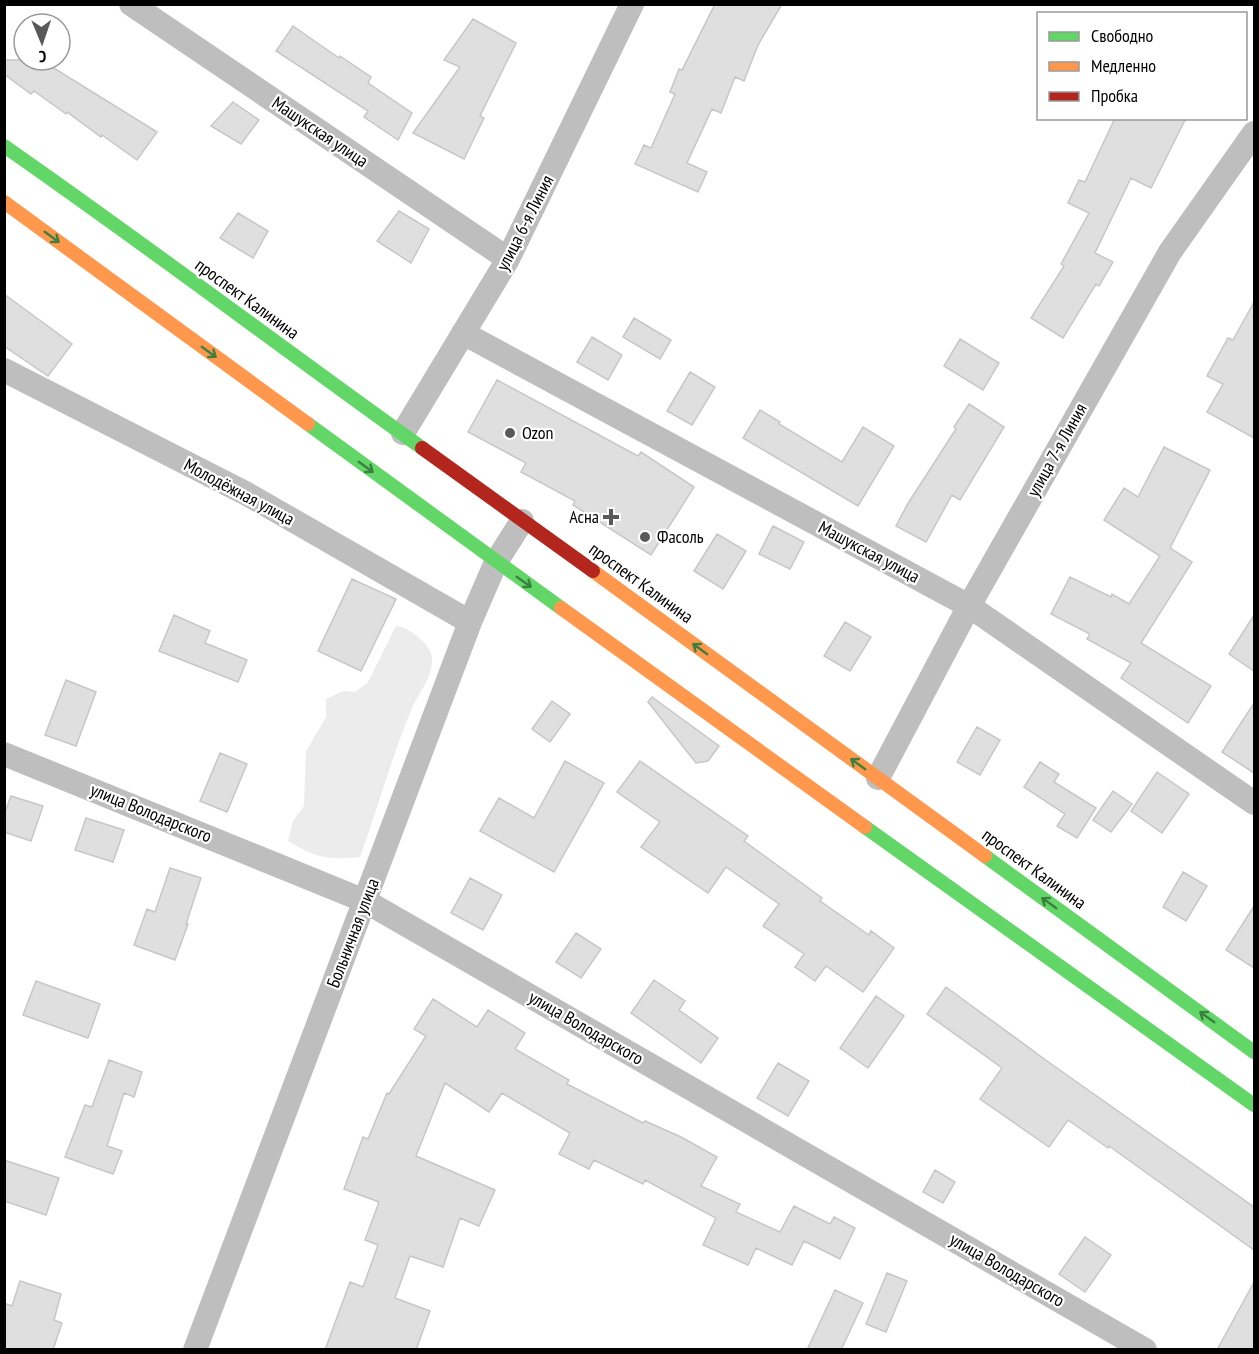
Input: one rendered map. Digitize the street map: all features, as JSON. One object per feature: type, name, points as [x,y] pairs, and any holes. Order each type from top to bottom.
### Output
[{"type":"main road","name":"проспект Калинина","points":[[4,146],[97,211],[239,317],[1254,1052]]},
{"type":"main road","points":[[4,202],[496,562],[1254,1105]]},
{"type":"street","name":"Машукская улица","points":[[131,4],[508,259]]},
{"type":"street","name":"улица 6-я Линия","points":[[403,434],[508,259],[632,4]]},
{"type":"street","name":"улица 7-я Линия","points":[[878,778],[969,606],[1170,252],[1254,133]]},
{"type":"street","name":"Машукская улица","points":[[463,333],[969,606],[1254,803]]},
{"type":"street","name":"Молодёжная улица","points":[[4,370],[248,494],[470,622]]},
{"type":"street","name":"Больничная улица","points":[[195,1350],[470,622],[496,562],[522,521]]},
{"type":"street","name":"улица Володарского","points":[[4,754],[365,901],[1145,1350]]},
{"type":"shaded area","points":[[396,626],[407,629],[428,647],[432,664],[428,678],[405,726],[360,857],[331,858],[306,851],[288,841],[293,821],[304,806],[306,751],[326,717],[326,699],[343,691],[355,692],[368,682]]},
{"type":"building","points":[[715,4],[782,4],[758,45],[744,81],[735,77],[721,113],[712,109],[687,163],[707,172],[698,192],[635,164],[644,145],[651,148],[675,94],[670,92],[679,69],[682,70]]},
{"type":"building","points":[[473,19],[516,43],[480,116],[484,118],[464,159],[413,133],[460,67],[444,60]]},
{"type":"building","points":[[293,26],[371,77],[368,83],[412,113],[398,140],[364,117],[368,111],[276,51]]},
{"type":"building","points":[[4,60],[12,60],[12,72],[60,72],[157,132],[137,160],[67,112],[66,114],[34,91],[31,94],[4,74]]},
{"type":"building","points":[[233,102],[259,120],[241,144],[211,126]]},
{"type":"building","points":[[1114,120],[1185,120],[1151,188],[1131,178],[1095,253],[1113,262],[1099,286],[1096,284],[1063,338],[1031,318],[1064,266],[1061,264],[1089,213],[1068,203],[1079,180],[1085,182]]},
{"type":"building","points":[[399,211],[429,229],[411,263],[377,241]]},
{"type":"building","points":[[238,213],[268,231],[253,258],[220,238]]},
{"type":"building","points":[[4,294],[72,344],[48,376],[4,346]]},
{"type":"building","points":[[1254,302],[1254,438],[1207,412],[1223,384],[1207,376],[1228,338],[1233,340]]},
{"type":"building","points":[[634,318],[671,340],[660,359],[623,337]]},
{"type":"building","points":[[592,337],[622,355],[608,380],[577,362]]},
{"type":"building","points":[[960,339],[999,363],[983,390],[944,366]]},
{"type":"building","points":[[690,372],[715,387],[692,425],[667,411]]},
{"type":"building","points":[[497,380],[638,456],[641,452],[694,487],[651,555],[573,505],[575,501],[521,472],[526,463],[468,432]]},
{"type":"building","points":[[969,404],[1004,427],[960,500],[952,495],[926,542],[896,526]]},
{"type":"building","points":[[760,410],[842,462],[863,427],[894,446],[858,506],[743,438]]},
{"type":"building","points":[[1164,447],[1210,470],[1170,548],[1192,562],[1141,643],[1211,686],[1188,723],[1121,678],[1131,663],[1087,639],[1090,634],[1051,614],[1070,577],[1111,597],[1112,594],[1129,604],[1160,556],[1104,520],[1124,488],[1138,497]]},
{"type":"building","points":[[773,526],[804,542],[790,569],[759,554]]},
{"type":"building","points":[[717,534],[746,551],[723,589],[694,571]]},
{"type":"building","points":[[352,579],[396,599],[361,671],[318,651]]},
{"type":"building","points":[[174,615],[210,631],[205,643],[247,660],[238,682],[159,651]]},
{"type":"building","points":[[1254,615],[1254,671],[1229,654]]},
{"type":"building","points":[[845,622],[871,637],[850,671],[824,656]]},
{"type":"building","points":[[66,680],[96,692],[76,746],[45,735]]},
{"type":"building","points":[[652,697],[719,746],[708,761],[696,763],[648,702]]},
{"type":"building","points":[[552,701],[570,714],[550,742],[532,729]]},
{"type":"building","points":[[1254,703],[1254,773],[1222,752]]},
{"type":"building","points":[[977,727],[1000,740],[980,775],[957,762]]},
{"type":"building","points":[[220,753],[247,764],[227,812],[200,801]]},
{"type":"building","points":[[565,761],[604,783],[554,872],[480,831],[499,798],[534,818]]},
{"type":"building","points":[[640,761],[748,836],[744,841],[822,898],[820,901],[869,935],[871,931],[894,948],[863,992],[826,966],[815,981],[795,967],[804,954],[763,926],[779,904],[726,867],[708,893],[641,847],[660,822],[617,792]]},
{"type":"building","points":[[1040,762],[1059,774],[1054,782],[1096,808],[1077,838],[1057,826],[1065,814],[1024,787]]},
{"type":"building","points":[[1157,772],[1189,794],[1162,833],[1131,811]]},
{"type":"building","points":[[1113,791],[1132,804],[1111,832],[1093,820]]},
{"type":"building","points":[[11,796],[43,806],[31,841],[4,832],[4,815]]},
{"type":"building","points":[[86,818],[124,830],[113,862],[75,850]]},
{"type":"building","points":[[170,868],[201,878],[175,960],[134,945],[147,909],[155,912]]},
{"type":"building","points":[[1183,872],[1207,886],[1186,921],[1163,907]]},
{"type":"building","points":[[470,878],[502,895],[483,930],[451,913]]},
{"type":"building","points":[[1254,906],[1254,968],[1226,950]]},
{"type":"building","points":[[576,933],[601,949],[581,978],[556,962]]},
{"type":"building","points":[[654,980],[685,1001],[679,1010],[718,1038],[701,1063],[631,1013]]},
{"type":"building","points":[[36,981],[100,1004],[88,1038],[23,1015]]},
{"type":"building","points":[[946,987],[1254,1207],[1254,1250],[1109,1146],[1108,1148],[1068,1120],[1049,1147],[980,1099],[1002,1068],[927,1014]]},
{"type":"building","points":[[876,996],[904,1016],[868,1068],[840,1048]]},
{"type":"building","points":[[433,999],[477,1027],[488,1010],[525,1033],[515,1049],[569,1080],[567,1084],[643,1123],[645,1121],[681,1137],[717,1157],[701,1186],[740,1204],[736,1212],[780,1232],[794,1206],[830,1224],[834,1217],[855,1228],[840,1259],[804,1241],[792,1265],[756,1248],[748,1265],[703,1245],[716,1218],[645,1180],[643,1184],[594,1160],[589,1169],[559,1154],[570,1133],[502,1093],[489,1112],[445,1083],[416,1156],[495,1190],[479,1226],[460,1218],[443,1267],[410,1256],[395,1298],[430,1311],[416,1350],[325,1350],[350,1282],[363,1287],[378,1245],[365,1240],[379,1202],[344,1189],[363,1137],[368,1139],[387,1093],[389,1094],[426,1036],[414,1029]]},
{"type":"building","points":[[109,1060],[142,1072],[134,1097],[124,1093],[107,1146],[122,1151],[113,1174],[65,1157],[85,1105],[92,1107]]},
{"type":"building","points":[[778,1063],[809,1081],[788,1116],[757,1098]]},
{"type":"building","points":[[4,1160],[59,1178],[46,1215],[4,1201]]},
{"type":"building","points":[[935,1170],[955,1182],[943,1203],[923,1192]]},
{"type":"building","points":[[1085,1237],[1111,1255],[1085,1292],[1059,1274]]},
{"type":"building","points":[[887,1273],[907,1281],[886,1332],[866,1324]]},
{"type":"building","points":[[20,1281],[61,1294],[54,1320],[62,1323],[53,1350],[4,1350],[4,1303],[12,1306]]},
{"type":"building","points":[[1254,1282],[1254,1350],[1217,1350]]},
{"type":"building","points":[[835,1290],[863,1303],[841,1350],[807,1350]]},
{"type":"traffic: fast","points":[[4,146],[422,448]]},
{"type":"traffic: fast","points":[[308,424],[561,608]]},
{"type":"traffic: fast","points":[[865,827],[1254,1105]]},
{"type":"traffic: fast","points":[[985,856],[1254,1052]]},
{"type":"traffic: slow","points":[[4,202],[308,424]]},
{"type":"traffic: slow","points":[[593,571],[985,856]]},
{"type":"traffic: slow","points":[[561,608],[865,827]]},
{"type":"traffic: jam","points":[[422,448],[593,571]]},
{"type":"place","name":"Ozon","points":[[510,433]]},
{"type":"place","name":"Асна","points":[[611,517]]},
{"type":"place","name":"Фасоль","points":[[645,537]]}]
